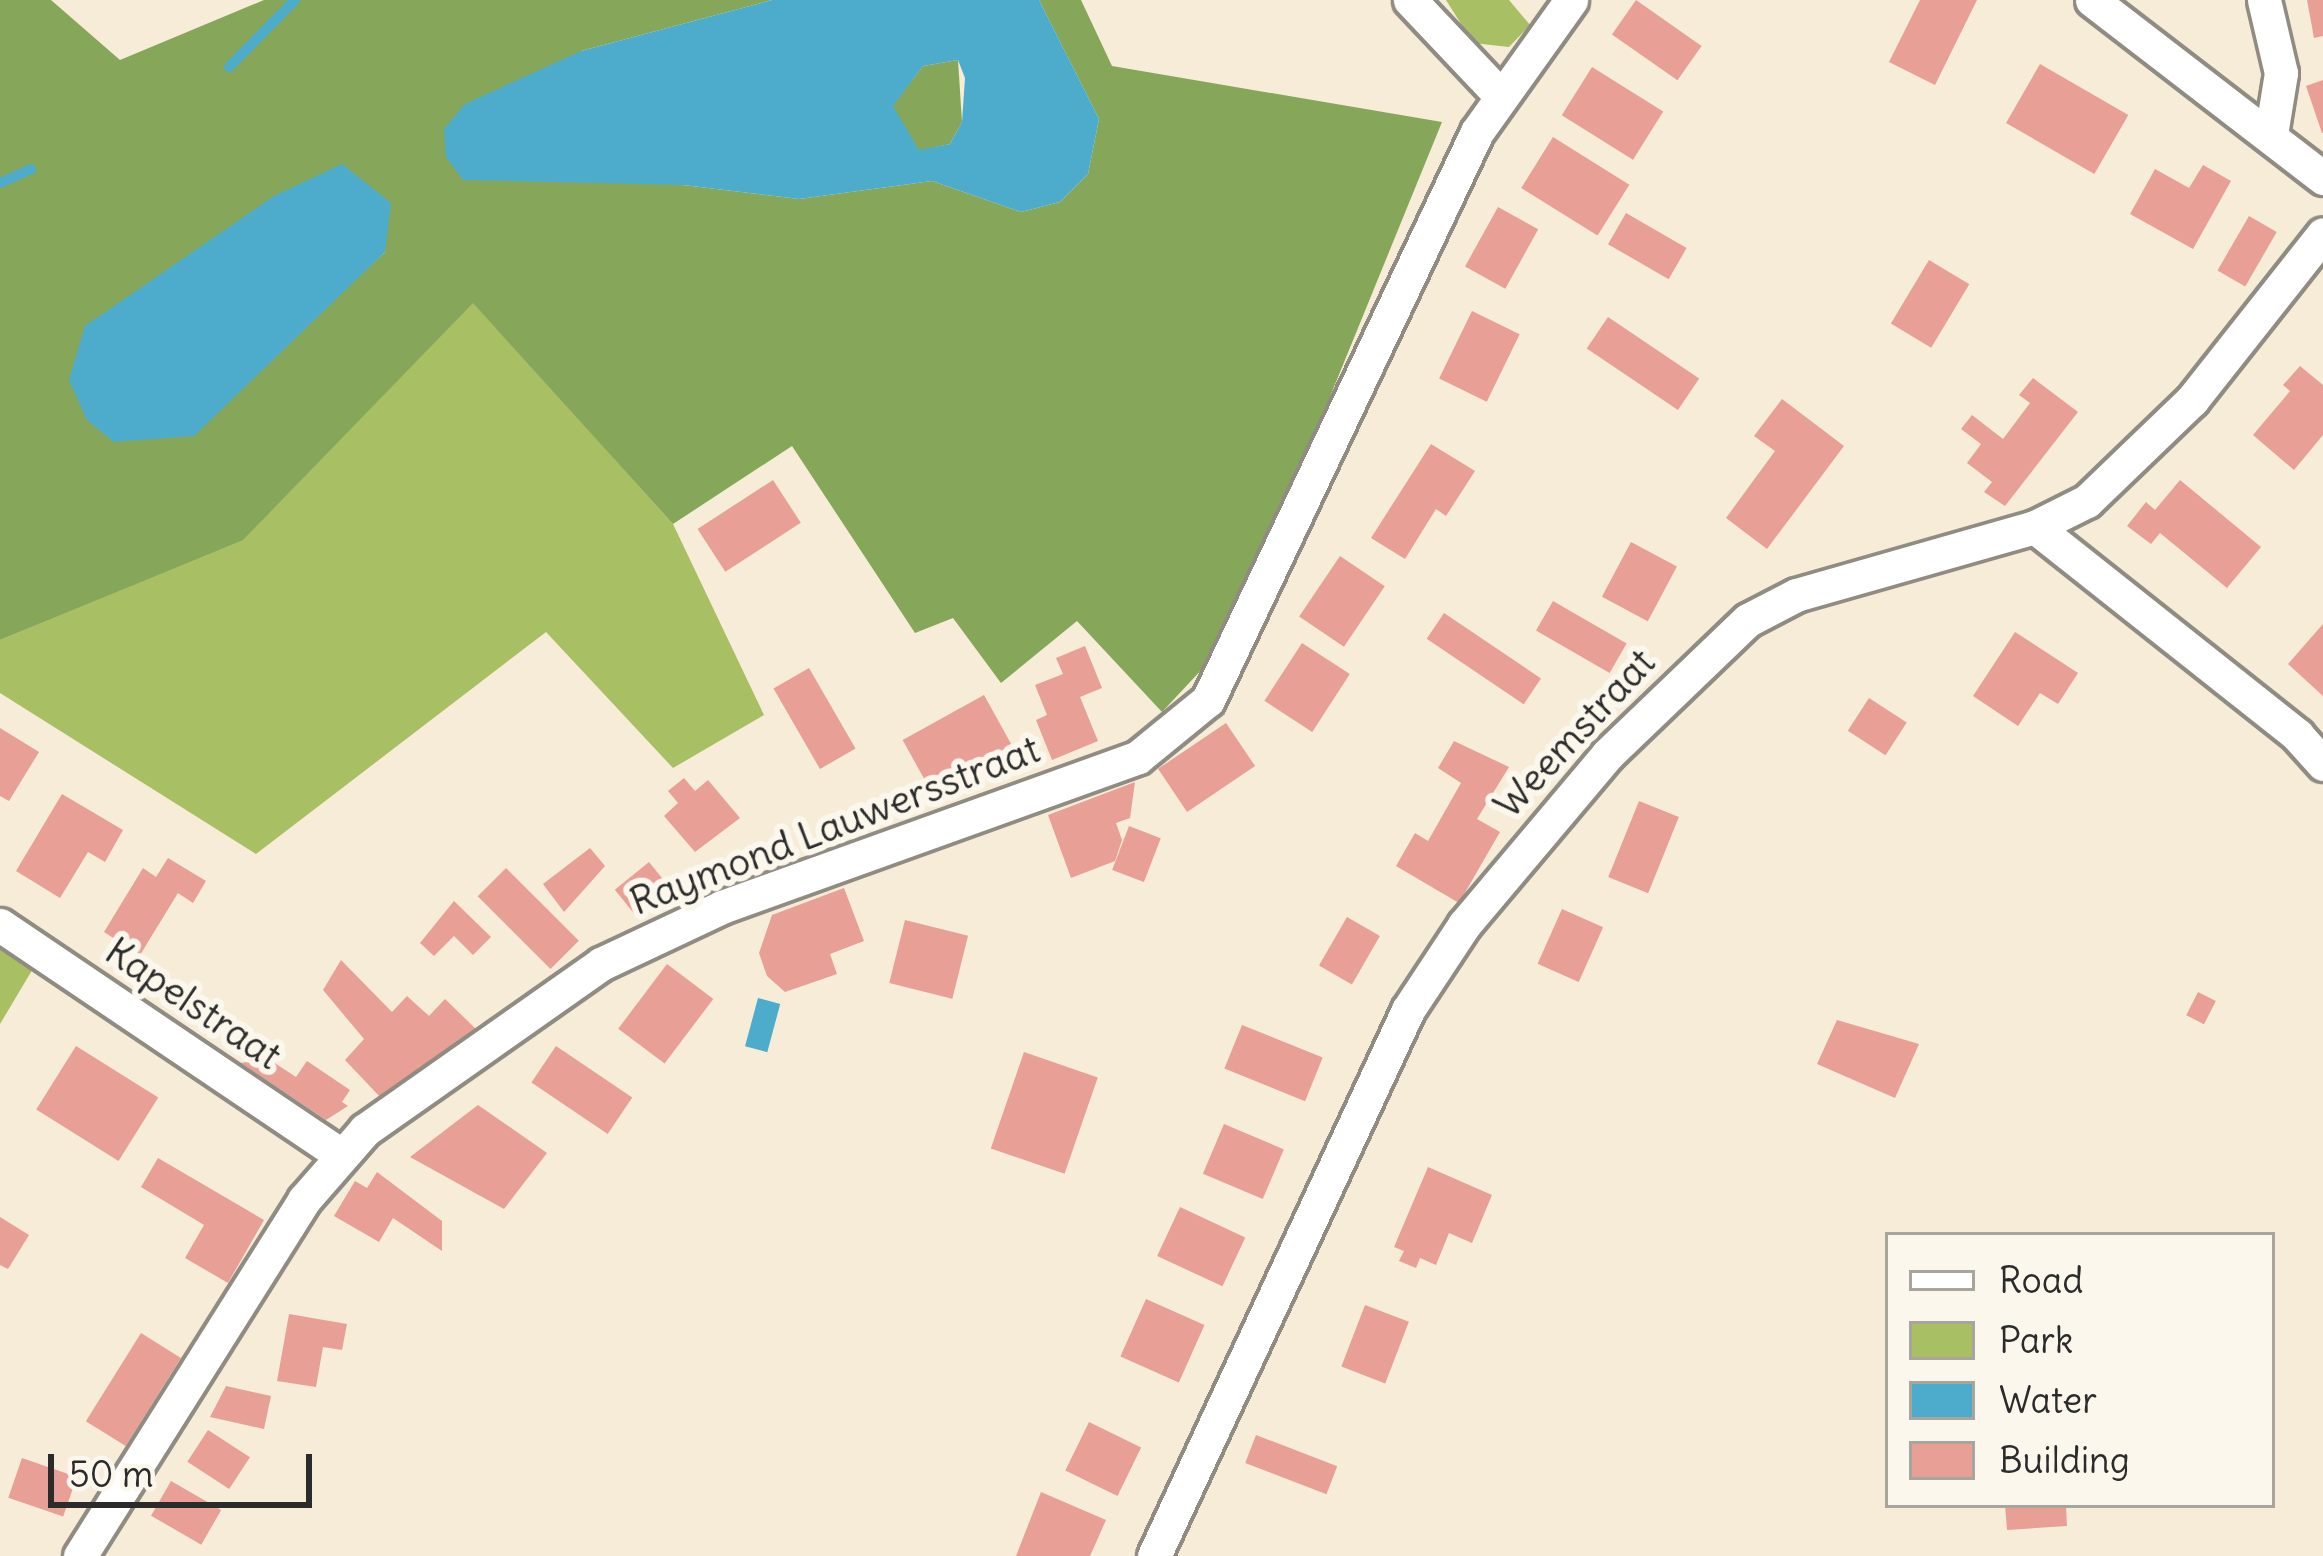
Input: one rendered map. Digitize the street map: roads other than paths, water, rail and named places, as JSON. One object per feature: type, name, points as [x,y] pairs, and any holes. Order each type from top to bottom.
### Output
[{"type":"street","points":[[1410,0],[1498,94]]},
{"type":"street","name":"Raymond Lauwersstraat","points":[[80,1556],[338,1153],[456,1063],[642,943],[1138,757],[1172,736],[1208,700],[1241,643],[1498,94],[1571,0]]},
{"type":"street","points":[[2092,0],[2323,178]]},
{"type":"street","points":[[2264,0],[2281,73],[2281,109],[2271,135]]},
{"type":"street","name":"Weemstraat","points":[[1154,1556],[1408,1010],[1531,841],[1606,755],[1748,620],[1796,595],[2035,527],[2087,501],[2137,460],[2323,234]]},
{"type":"street","points":[[2035,527],[2297,735],[2323,764]]},
{"type":"street","name":"Kapelstraat","points":[[0,925],[338,1153]]},
{"type":"water","points":[[772,0],[1039,0],[1099,119],[1088,174],[1060,202],[1021,212],[932,181],[799,199],[683,185],[463,180],[446,157],[444,129],[465,104],[581,51]],"holes":[[[958,60],[965,78],[962,122],[950,144],[919,150],[893,106],[923,66]]]},
{"type":"water","points":[[342,164],[391,203],[385,252],[194,436],[114,442],[87,420],[69,380],[85,326],[274,196]]},
{"type":"water","points":[[758,998],[780,1004],[767,1052],[745,1046]]},
{"type":"waterway","points":[[229,67],[295,0]]},
{"type":"waterway","points":[[0,183],[31,169]]}]
